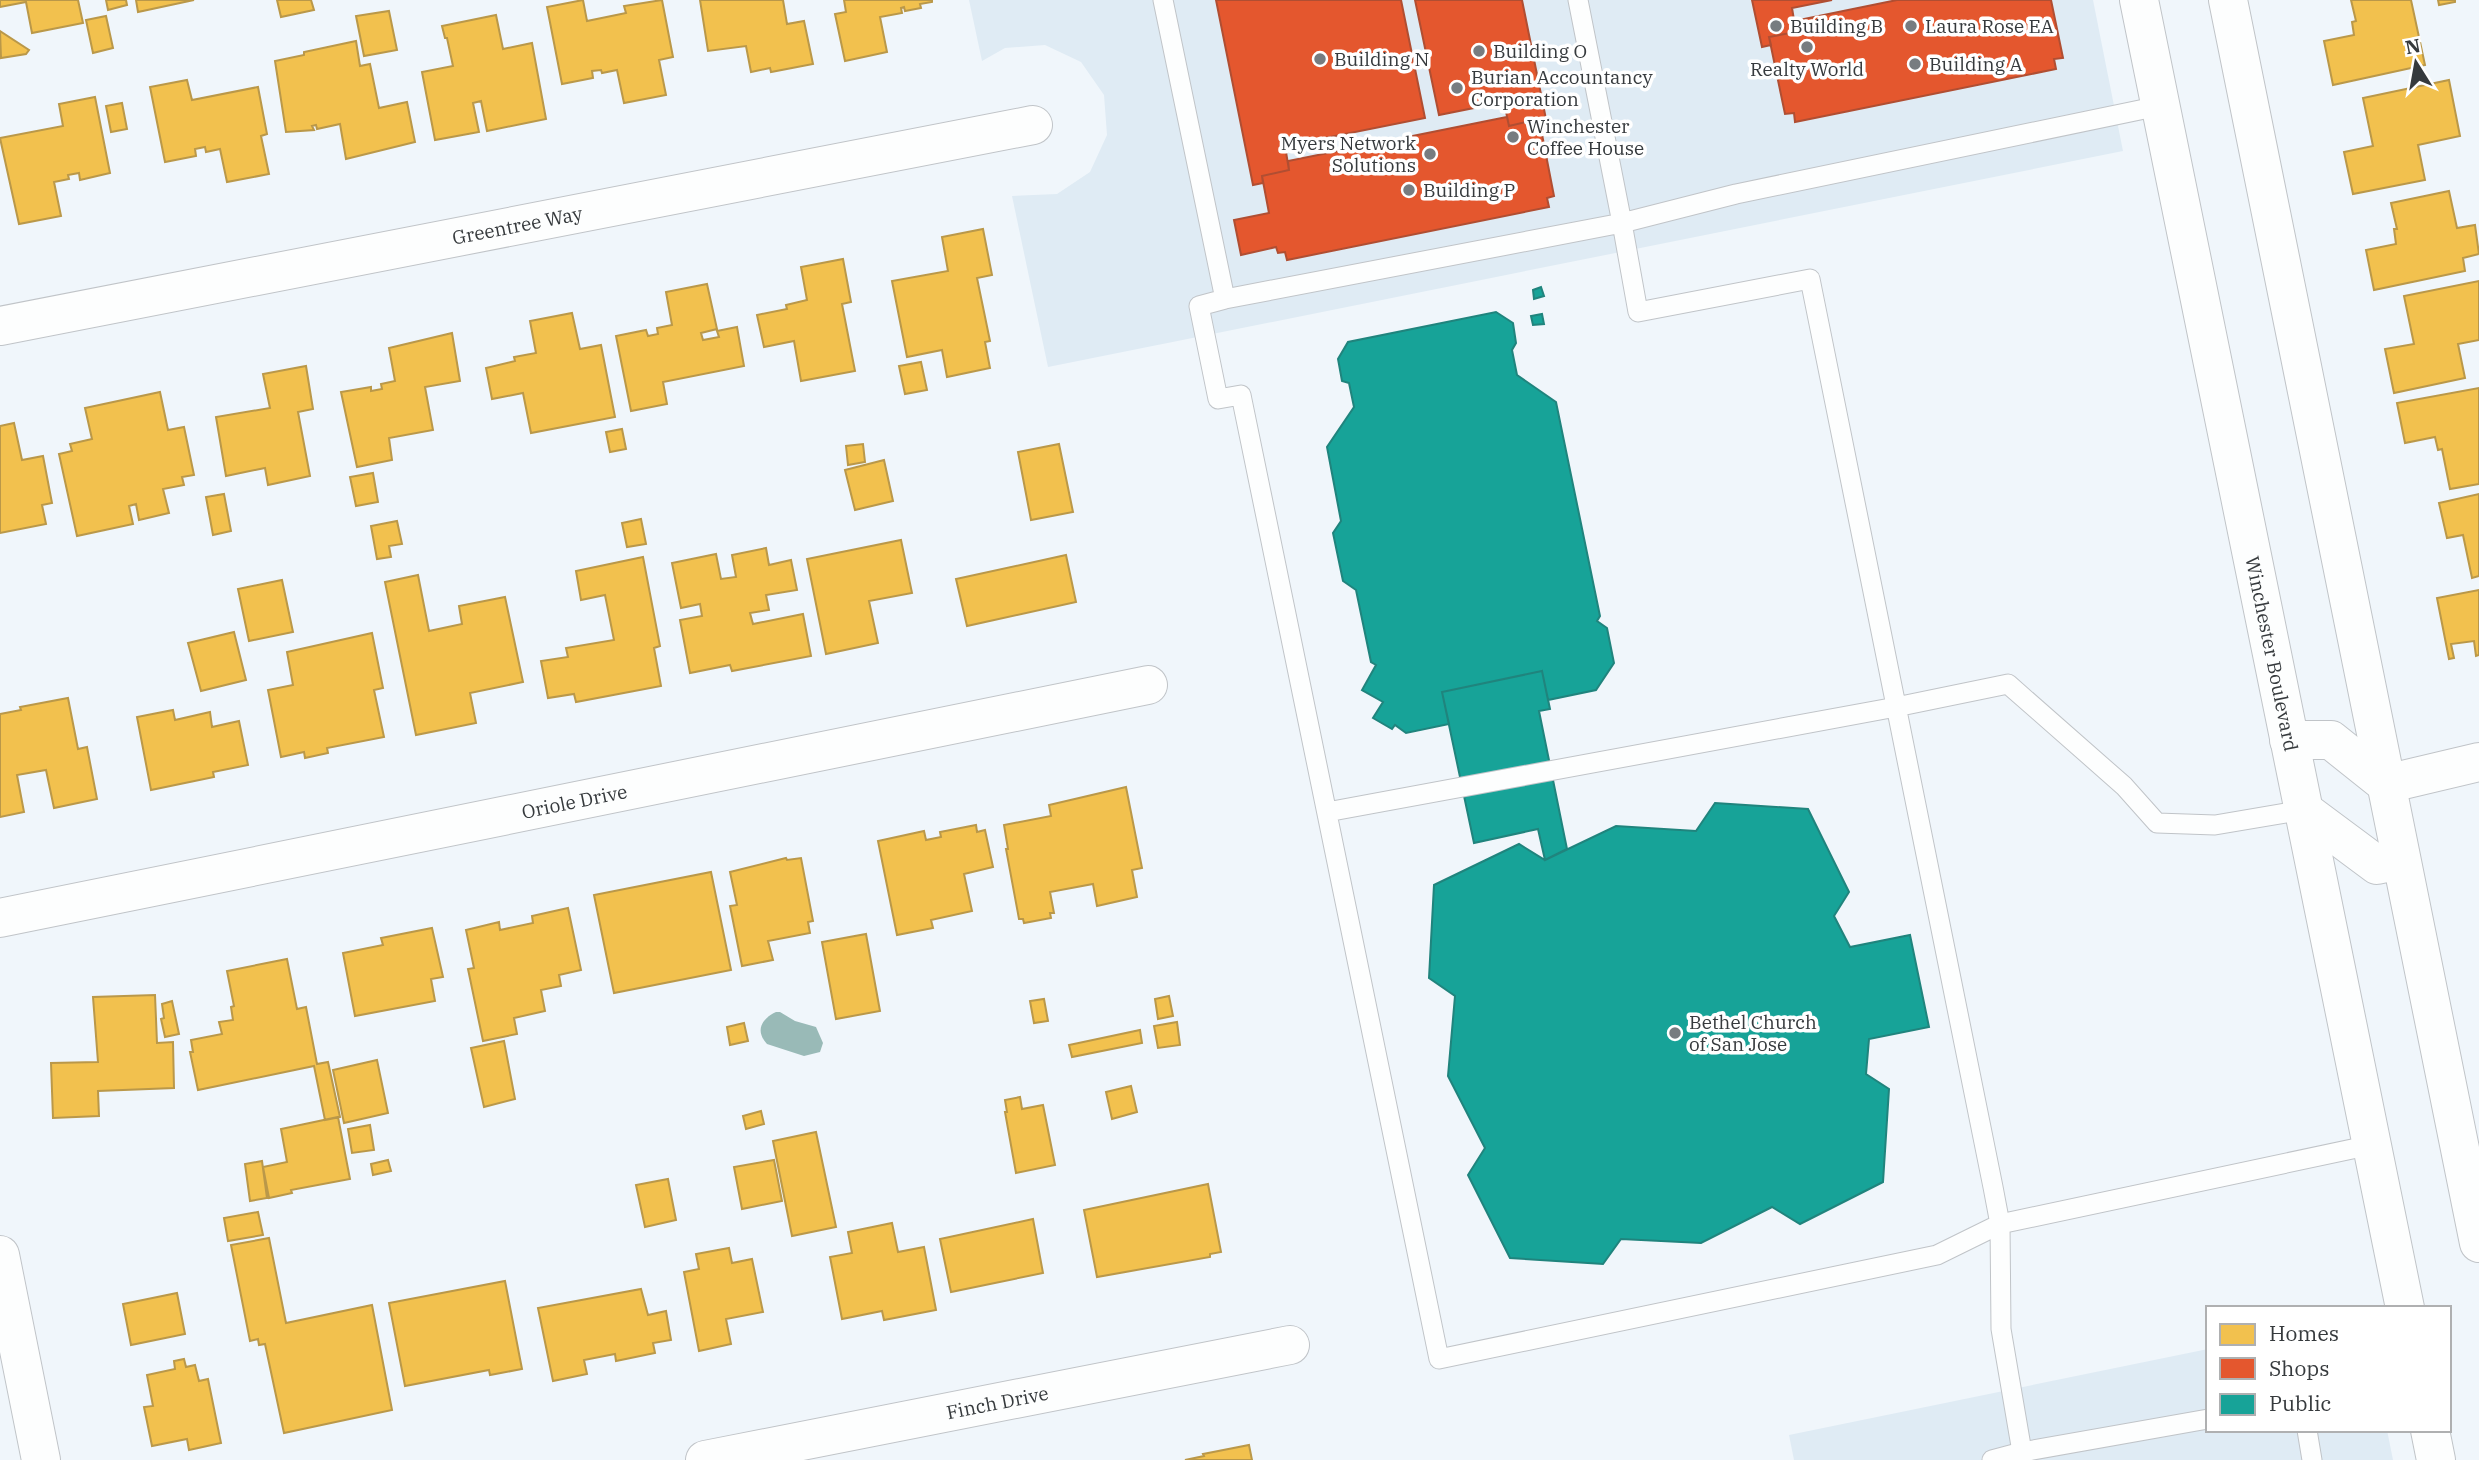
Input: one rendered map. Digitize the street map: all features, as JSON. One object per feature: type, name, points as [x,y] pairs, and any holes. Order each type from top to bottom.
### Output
[{"type":"street","name":"Winchester Boulevard","points":[[2138,0],[2405,1306]]},
{"type":"street","points":[[2228,0],[2479,1243]]},
{"type":"street","name":"Greentree Way","points":[[0,326],[1034,125]]},
{"type":"street","name":"Oriole Drive","points":[[0,918],[1148,685]]},
{"type":"street","points":[[2289,740],[2331,740],[2386,784]]},
{"type":"street","points":[[2386,784],[2479,762]]},
{"type":"street","points":[[2303,810],[2377,865],[2401,860]]},
{"type":"street","points":[[0,1255],[41,1460]]},
{"type":"street","name":"Finch Drive","points":[[705,1460],[1290,1345]]},
{"type":"street","points":[[2430,1432],[2436,1460]]},
{"type":"lane","points":[[1163,0],[1225,299]]},
{"type":"lane","points":[[1578,0],[1637,313],[1810,279],[2000,1224],[2001,1329],[2022,1452]]},
{"type":"lane","points":[[2159,106],[1737,194],[1622,223],[1199,306],[1218,399],[1241,395],[1439,1359],[1937,1255],[2000,1224],[2371,1145]]},
{"type":"lane","points":[[1326,812],[2008,684],[2124,786],[2157,823],[2215,825],[2303,810]]},
{"type":"lane","points":[[1992,1460],[2022,1452],[2206,1419]]},
{"type":"lane","points":[[2307,1432],[2312,1460]]},
{"type":"shaded area","points":[[969,0],[2093,0],[2123,151],[1048,367],[1012,196],[1057,194],[1090,172],[1107,135],[1104,95],[1081,62],[1045,45],[1005,48],[982,61]]},
{"type":"shaded area","points":[[776,1012],[816,1027],[823,1043],[820,1052],[804,1056],[767,1044],[761,1034],[761,1026]]},
{"type":"shaded area","points":[[2206,1349],[2206,1432],[2387,1432],[2393,1460],[1794,1460],[1789,1435]]},
{"type":"building: Homes","points":[[0,0],[78,0],[83,23],[32,33],[26,2],[0,7]]},
{"type":"building: Homes","points":[[106,0],[126,0],[127,5],[108,10]]},
{"type":"building: Homes","points":[[136,0],[194,0],[138,12]]},
{"type":"building: Homes","points":[[277,0],[311,0],[314,10],[281,17]]},
{"type":"building: Homes","points":[[583,0],[587,21],[626,13],[624,6],[662,0],[673,57],[659,60],[666,95],[624,103],[617,70],[602,73],[601,70],[592,71],[593,78],[562,84],[547,7]]},
{"type":"building: Homes","points":[[700,0],[783,0],[787,24],[804,21],[813,64],[771,72],[770,68],[751,72],[746,46],[708,51]]},
{"type":"building: Homes","points":[[844,0],[932,2],[920,4],[921,8],[905,11],[904,7],[901,8],[902,13],[880,17],[887,52],[845,61],[835,14],[846,12]]},
{"type":"building: Homes","points":[[2351,0],[2411,0],[2425,65],[2333,85],[2324,41],[2354,35],[2352,22],[2356,21]]},
{"type":"building: Homes","points":[[2438,0],[2455,0],[2455,2],[2439,5]]},
{"type":"building: Homes","points":[[389,11],[397,50],[364,56],[356,16]]},
{"type":"building: Homes","points":[[496,15],[503,49],[532,43],[546,119],[487,131],[481,101],[473,103],[479,132],[435,140],[422,72],[453,66],[442,26]]},
{"type":"building: Homes","points":[[106,16],[113,48],[93,53],[86,20]]},
{"type":"building: Homes","points":[[0,31],[29,50],[26,54],[1,58]]},
{"type":"building: Homes","points":[[356,41],[360,66],[370,64],[379,108],[407,102],[415,142],[346,159],[340,124],[317,129],[316,125],[312,126],[314,130],[286,132],[275,61]]},
{"type":"building: Homes","points":[[187,80],[192,100],[258,87],[267,134],[261,136],[269,174],[227,182],[220,149],[206,152],[205,147],[195,149],[196,156],[165,162],[150,87]]},
{"type":"building: Homes","points":[[2449,80],[2460,136],[2418,145],[2425,180],[2353,194],[2344,152],[2373,146],[2363,98]]},
{"type":"building: Homes","points":[[95,97],[110,173],[80,180],[79,173],[68,175],[69,179],[54,182],[61,216],[19,224],[0,138],[63,126],[59,104]]},
{"type":"building: Homes","points":[[122,103],[127,129],[111,132],[106,106]]},
{"type":"building: Homes","points":[[2449,191],[2457,228],[2475,225],[2479,254],[2463,258],[2465,271],[2374,290],[2366,250],[2396,244],[2394,229],[2397,229],[2391,203]]},
{"type":"building: Homes","points":[[983,229],[992,275],[977,278],[990,341],[985,342],[990,368],[947,377],[942,350],[907,357],[892,281],[948,271],[942,237]]},
{"type":"building: Homes","points":[[843,259],[851,302],[842,304],[855,371],[801,381],[794,341],[764,347],[757,315],[787,309],[786,305],[807,300],[801,267]]},
{"type":"building: Homes","points":[[2479,281],[2479,340],[2458,344],[2465,378],[2394,393],[2385,349],[2414,344],[2404,296]]},
{"type":"building: Homes","points":[[707,284],[717,329],[701,333],[703,340],[719,337],[717,331],[737,327],[744,366],[663,382],[667,404],[631,411],[616,336],[646,330],[648,336],[658,334],[657,328],[672,325],[666,292]]},
{"type":"building: Homes","points":[[572,313],[580,349],[601,345],[615,417],[531,433],[523,393],[492,399],[486,368],[515,361],[514,357],[536,353],[530,321]]},
{"type":"building: Homes","points":[[452,333],[460,381],[425,387],[433,430],[389,438],[392,460],[357,467],[341,392],[371,387],[371,391],[382,389],[381,384],[395,381],[389,348]]},
{"type":"building: Homes","points":[[921,362],[927,390],[905,394],[899,366]]},
{"type":"building: Homes","points":[[306,366],[313,409],[298,412],[310,476],[268,485],[265,468],[226,476],[216,417],[270,408],[263,374]]},
{"type":"building: Homes","points":[[2479,388],[2479,484],[2450,489],[2442,449],[2438,450],[2435,437],[2405,443],[2397,403]]},
{"type":"building: Homes","points":[[160,392],[168,430],[184,427],[194,475],[182,477],[184,485],[163,489],[169,513],[139,520],[136,504],[129,506],[133,524],[77,536],[59,454],[72,451],[70,444],[92,439],[85,408]]},
{"type":"building: Homes","points":[[14,423],[22,460],[43,456],[52,503],[42,505],[46,524],[0,533],[0,426]]},
{"type":"building: Homes","points":[[622,429],[626,449],[610,452],[606,432]]},
{"type":"building: Homes","points":[[863,444],[865,462],[848,465],[846,446]]},
{"type":"building: Homes","points":[[1059,444],[1073,512],[1031,520],[1018,452]]},
{"type":"building: Homes","points":[[884,460],[893,501],[855,510],[845,470]]},
{"type":"building: Homes","points":[[373,473],[378,502],[356,506],[350,477]]},
{"type":"building: Homes","points":[[224,494],[231,531],[213,535],[206,497]]},
{"type":"building: Homes","points":[[2479,494],[2479,576],[2472,578],[2463,535],[2447,538],[2439,503]]},
{"type":"building: Homes","points":[[641,519],[646,544],[627,547],[622,523]]},
{"type":"building: Homes","points":[[397,521],[402,544],[389,546],[391,557],[377,559],[371,526]]},
{"type":"building: Homes","points":[[901,540],[912,593],[869,601],[878,643],[826,654],[807,559]]},
{"type":"building: Homes","points":[[766,548],[769,565],[791,560],[797,590],[766,595],[769,610],[750,613],[753,624],[803,614],[811,656],[732,671],[730,665],[690,673],[680,620],[702,616],[700,604],[681,608],[672,563],[716,554],[721,579],[736,577],[732,555]]},
{"type":"building: Homes","points":[[1066,555],[1076,602],[967,626],[956,579]]},
{"type":"building: Homes","points":[[643,557],[660,646],[654,648],[661,686],[576,702],[574,694],[548,698],[541,661],[568,657],[566,648],[614,640],[605,595],[581,600],[576,571]]},
{"type":"building: Homes","points":[[418,575],[429,631],[462,624],[459,606],[505,597],[523,682],[470,693],[476,723],[416,735],[385,582]]},
{"type":"building: Homes","points":[[282,580],[293,632],[249,641],[238,589]]},
{"type":"building: Homes","points":[[2479,590],[2479,655],[2476,656],[2474,641],[2451,644],[2454,658],[2449,659],[2437,598]]},
{"type":"building: Homes","points":[[234,632],[246,680],[201,691],[188,643]]},
{"type":"building: Homes","points":[[372,633],[383,688],[374,690],[384,737],[327,748],[328,753],[305,758],[304,752],[281,757],[268,690],[293,685],[287,652]]},
{"type":"building: Homes","points":[[68,698],[78,749],[87,747],[97,799],[54,808],[46,770],[17,775],[24,812],[0,817],[0,714],[21,710],[20,707]]},
{"type":"building: Homes","points":[[173,710],[175,720],[210,712],[212,727],[239,721],[248,765],[213,772],[214,777],[151,790],[137,717]]},
{"type":"building: Homes","points":[[1126,787],[1142,868],[1132,870],[1137,897],[1097,906],[1093,884],[1050,892],[1054,913],[1050,913],[1051,918],[1024,923],[1023,919],[1019,919],[1004,825],[1051,816],[1049,805]]},
{"type":"building: Homes","points":[[976,825],[977,832],[985,830],[993,867],[964,874],[972,911],[931,920],[933,928],[897,935],[878,841],[924,831],[926,840],[941,837],[940,832]]},
{"type":"building: Homes","points":[[786,858],[801,858],[813,921],[808,922],[810,933],[768,941],[773,960],[742,966],[730,906],[737,905],[730,872]]},
{"type":"building: Homes","points":[[711,872],[731,970],[614,993],[594,895]]},
{"type":"building: Homes","points":[[568,908],[581,970],[559,975],[561,986],[541,990],[545,1011],[514,1018],[517,1034],[483,1041],[468,969],[474,968],[466,930],[499,922],[500,930],[533,923],[532,916]]},
{"type":"building: Homes","points":[[432,928],[443,977],[431,979],[435,1001],[355,1016],[343,953],[383,945],[381,938]]},
{"type":"building: Homes","points":[[866,934],[880,1011],[836,1019],[822,942]]},
{"type":"building: Homes","points":[[287,959],[297,1009],[306,1007],[317,1064],[328,1062],[340,1117],[325,1120],[314,1066],[198,1090],[190,1052],[193,1052],[191,1040],[222,1034],[219,1022],[233,1020],[231,1007],[234,1006],[227,971]]},
{"type":"building: Homes","points":[[155,995],[157,1043],[173,1042],[174,1088],[98,1091],[99,1116],[53,1118],[51,1063],[98,1062],[93,997]]},
{"type":"building: Homes","points":[[1169,996],[1173,1016],[1158,1019],[1155,999]]},
{"type":"building: Homes","points":[[1044,999],[1048,1021],[1034,1023],[1030,1001]]},
{"type":"building: Homes","points":[[172,1001],[179,1034],[165,1037],[161,1019],[164,1018],[162,1004]]},
{"type":"building: Homes","points":[[1177,1022],[1180,1045],[1158,1048],[1154,1026]]},
{"type":"building: Homes","points":[[744,1023],[748,1041],[730,1045],[727,1027]]},
{"type":"building: Homes","points":[[1140,1030],[1142,1043],[1072,1057],[1069,1045]]},
{"type":"building: Homes","points":[[504,1041],[515,1099],[484,1107],[471,1048]]},
{"type":"building: Homes","points":[[377,1060],[388,1113],[344,1123],[333,1070]]},
{"type":"building: Homes","points":[[1131,1086],[1137,1112],[1112,1119],[1106,1092]]},
{"type":"building: Homes","points":[[1020,1097],[1022,1109],[1043,1105],[1055,1165],[1016,1173],[1005,1100]]},
{"type":"building: Homes","points":[[761,1111],[764,1124],[746,1129],[743,1116]]},
{"type":"building: Homes","points":[[338,1117],[350,1179],[291,1190],[292,1193],[269,1198],[263,1167],[287,1162],[281,1129]]},
{"type":"building: Homes","points":[[370,1125],[374,1150],[352,1153],[348,1129]]},
{"type":"building: Homes","points":[[816,1132],[836,1227],[792,1236],[773,1141]]},
{"type":"building: Homes","points":[[388,1160],[391,1171],[373,1175],[371,1164]]},
{"type":"building: Homes","points":[[774,1160],[782,1201],[742,1209],[734,1167]]},
{"type":"building: Homes","points":[[262,1161],[267,1198],[250,1201],[245,1164]]},
{"type":"building: Homes","points":[[668,1179],[676,1220],[645,1227],[636,1185]]},
{"type":"building: Homes","points":[[1208,1184],[1221,1252],[1210,1254],[1210,1257],[1097,1277],[1084,1210]]},
{"type":"building: Homes","points":[[258,1212],[263,1235],[228,1241],[224,1218]]},
{"type":"building: Homes","points":[[1033,1219],[1043,1273],[951,1292],[940,1239]]},
{"type":"building: Homes","points":[[892,1223],[898,1252],[924,1247],[936,1310],[884,1320],[882,1311],[842,1319],[830,1257],[852,1253],[848,1232]]},
{"type":"building: Homes","points":[[269,1238],[286,1323],[372,1305],[392,1410],[284,1433],[265,1344],[259,1345],[258,1339],[250,1341],[231,1245]]},
{"type":"building: Homes","points":[[729,1248],[732,1263],[752,1259],[763,1312],[726,1319],[731,1344],[699,1351],[684,1272],[699,1269],[696,1254]]},
{"type":"building: Homes","points":[[505,1281],[522,1369],[490,1375],[489,1370],[405,1386],[389,1303]]},
{"type":"building: Homes","points":[[641,1289],[648,1315],[666,1311],[671,1340],[653,1343],[655,1353],[616,1361],[615,1354],[584,1360],[587,1374],[553,1381],[538,1308]]},
{"type":"building: Homes","points":[[177,1293],[185,1334],[131,1345],[123,1304]]},
{"type":"building: Homes","points":[[184,1359],[186,1367],[195,1365],[199,1381],[208,1379],[221,1443],[189,1450],[187,1439],[152,1446],[144,1407],[153,1406],[147,1375],[175,1369],[174,1361]]},
{"type":"building: Homes","points":[[1249,1445],[1252,1460],[1185,1460],[1204,1456],[1203,1454]]},
{"type":"building: Shops","name":"Building N","points":[[1216,0],[1401,0],[1425,118],[1285,146],[1289,170],[1262,176],[1263,183],[1253,185]]},
{"type":"building: Shops","name":"Building O","points":[[1415,0],[1522,0],[1547,124],[1540,126],[1539,119],[1509,126],[1504,102],[1439,115]]},
{"type":"building: Shops","name":"Building B","points":[[1752,0],[1832,0],[1792,8],[1796,32],[1769,37],[1771,45],[1762,47]]},
{"type":"building: Shops","name":"Building A","points":[[1897,0],[2051,0],[2063,58],[2054,59],[2056,69],[1795,122],[1794,113],[1785,114],[1769,37],[1796,32],[1794,21]]},
{"type":"building: Shops","name":"Building P","points":[[1507,117],[1509,126],[1539,119],[1554,196],[1547,198],[1549,207],[1287,260],[1285,252],[1278,253],[1276,247],[1241,255],[1234,220],[1269,213],[1262,176],[1289,170],[1288,161]]},
{"type":"building: Public","points":[[1541,287],[1544,296],[1534,299],[1533,290]]},
{"type":"building: Public","points":[[1496,312],[1513,323],[1516,343],[1512,350],[1517,375],[1556,402],[1600,616],[1597,621],[1607,628],[1614,663],[1596,690],[1548,700],[1542,671],[1442,692],[1449,724],[1406,733],[1395,725],[1392,729],[1373,718],[1383,702],[1362,690],[1376,665],[1371,662],[1356,590],[1343,581],[1333,533],[1341,521],[1327,447],[1354,407],[1349,383],[1342,381],[1338,359],[1348,342]]},
{"type":"building: Public","points":[[1542,314],[1544,324],[1533,325],[1531,316]]},
{"type":"building: Public","points":[[1542,671],[1550,709],[1539,711],[1567,849],[1545,860],[1538,829],[1474,843],[1442,692]]},
{"type":"building: Public","name":"Bethel Church of San Jose","points":[[1715,803],[1808,809],[1849,892],[1834,916],[1850,947],[1910,935],[1929,1027],[1869,1039],[1866,1074],[1889,1089],[1883,1182],[1800,1224],[1772,1207],[1701,1243],[1621,1239],[1603,1264],[1510,1258],[1468,1175],[1485,1148],[1448,1076],[1455,996],[1429,978],[1434,885],[1519,844],[1545,860],[1616,826],[1696,831]]},
{"type":"place","name":"Building B","points":[[1776,26]]},
{"type":"place","name":"Laura Rose EA","points":[[1911,26]]},
{"type":"place","name":"Realty World","points":[[1807,47]]},
{"type":"place","name":"Building O","points":[[1479,51]]},
{"type":"place","name":"Building N","points":[[1320,59]]},
{"type":"place","name":"Building A","points":[[1915,64]]},
{"type":"place","name":"Burian Accountancy Corporation","points":[[1457,88]]},
{"type":"place","name":"Winchester Coffee House","points":[[1513,137]]},
{"type":"place","name":"Myers Network Solutions","points":[[1430,154]]},
{"type":"place","name":"Building P","points":[[1409,190]]},
{"type":"place","name":"Bethel Church of San Jose","points":[[1675,1033]]}]
